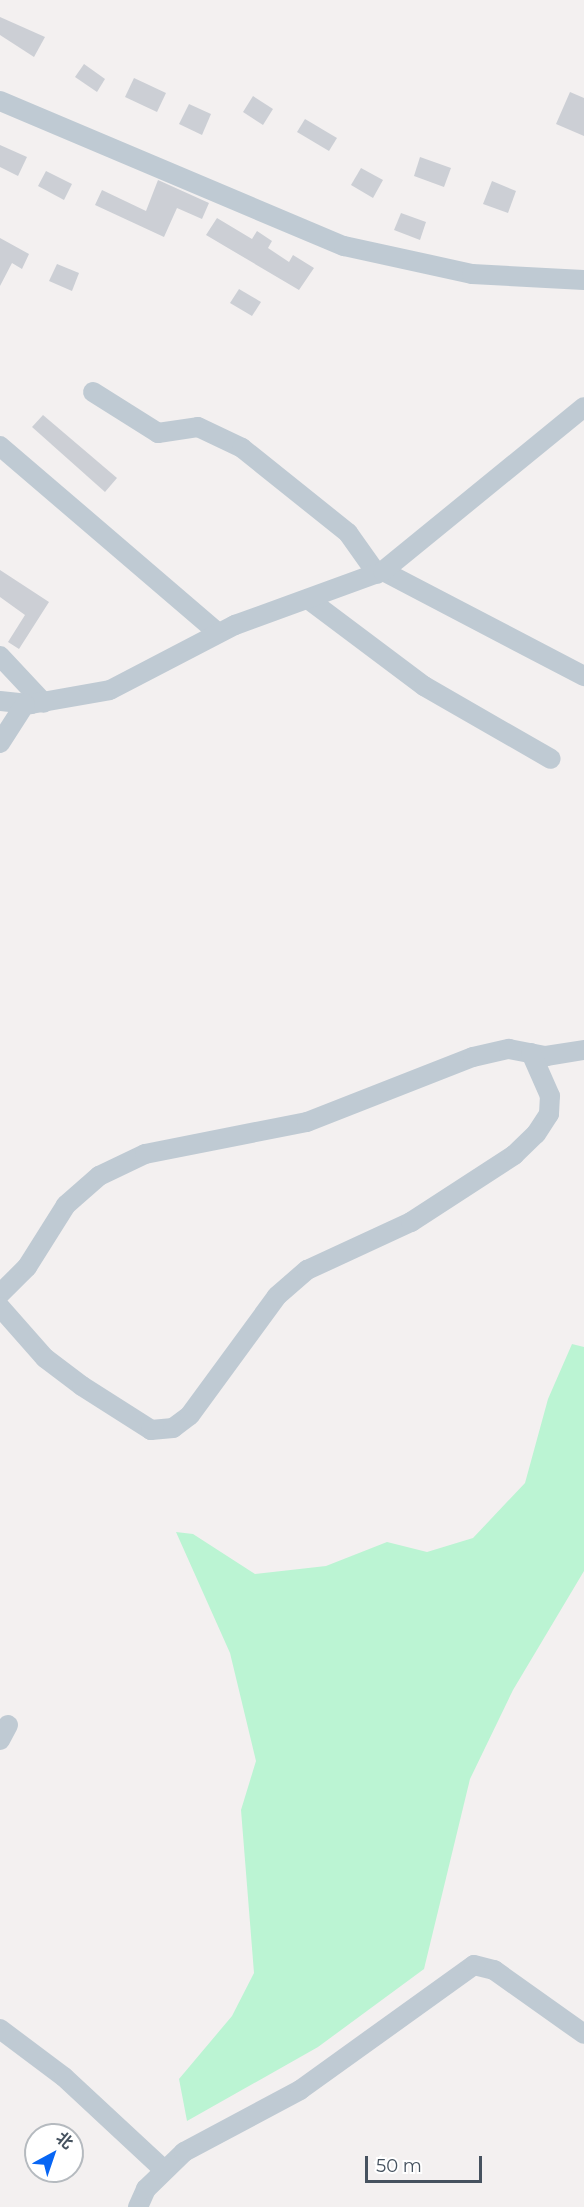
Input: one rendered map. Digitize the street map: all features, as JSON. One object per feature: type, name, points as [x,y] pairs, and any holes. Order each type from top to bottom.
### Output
[{"type":"street","points":[[0,101],[344,246],[472,274],[584,280]]},
{"type":"street","points":[[93,392],[158,433],[198,427],[242,448],[348,533],[380,573],[584,676]]},
{"type":"street","points":[[0,701],[34,703],[110,690],[218,633],[380,573],[584,407]]},
{"type":"street","points":[[0,446],[218,633]]},
{"type":"street","points":[[308,599],[424,686],[551,759]]},
{"type":"street","points":[[0,656],[34,703]]},
{"type":"street","points":[[0,743],[34,703]]},
{"type":"street","points":[[0,1293],[27,1267],[66,1205],[99,1176],[145,1154],[307,1122],[473,1057],[509,1049],[531,1053],[584,1050]]},
{"type":"street","points":[[0,1307],[45,1358],[82,1386],[151,1430],[173,1428],[190,1415],[277,1296],[307,1270],[411,1222],[514,1155],[536,1134],[549,1114],[550,1096],[531,1053]]},
{"type":"street","points":[[138,2207],[163,2169],[183,2152],[300,2090],[474,1965],[494,1970],[584,2034]]},
{"type":"street","points":[[0,2029],[64,2077],[163,2169]]},
{"type":"green space","points":[[572,1344],[584,1347],[584,1571],[513,1690],[470,1779],[424,1969],[318,2047],[187,2121],[179,2079],[232,2016],[254,1973],[241,1810],[256,1761],[230,1653],[176,1532],[193,1534],[255,1574],[326,1566],[387,1542],[427,1552],[473,1538],[525,1483],[548,1399]]},
{"type":"building","points":[[0,17],[45,37],[34,57],[0,35]]},
{"type":"building","points":[[84,64],[105,79],[97,92],[75,77]]},
{"type":"building","points":[[134,78],[166,93],[157,112],[125,97]]},
{"type":"building","points":[[570,92],[584,98],[584,136],[556,124]]},
{"type":"building","points":[[253,96],[273,109],[263,125],[243,112]]},
{"type":"building","points":[[189,104],[211,114],[202,135],[179,124]]},
{"type":"building","points":[[305,119],[337,138],[329,151],[297,132]]},
{"type":"building","points":[[0,145],[27,157],[18,176],[0,167]]},
{"type":"building","points":[[420,157],[451,168],[444,187],[414,176]]},
{"type":"building","points":[[361,168],[383,180],[373,198],[351,185]]},
{"type":"building","points":[[46,171],[72,184],[64,200],[38,186]]},
{"type":"building","points":[[158,180],[209,203],[202,219],[177,208],[164,237],[95,205],[102,190],[146,211]]},
{"type":"building","points":[[492,181],[516,191],[508,213],[483,204]]},
{"type":"building","points":[[401,213],[426,222],[420,240],[394,230]]},
{"type":"building","points":[[217,218],[252,239],[257,231],[272,241],[268,248],[289,262],[293,255],[314,268],[299,290],[206,235]]},
{"type":"building","points":[[0,238],[29,254],[22,269],[12,263],[0,286]]},
{"type":"building","points":[[57,264],[79,273],[72,291],[49,281]]},
{"type":"building","points":[[239,289],[261,302],[252,316],[230,303]]},
{"type":"building","points":[[43,415],[117,478],[105,492],[32,427]]},
{"type":"building","points":[[0,570],[49,602],[19,649],[8,642],[25,615],[0,597]]}]
